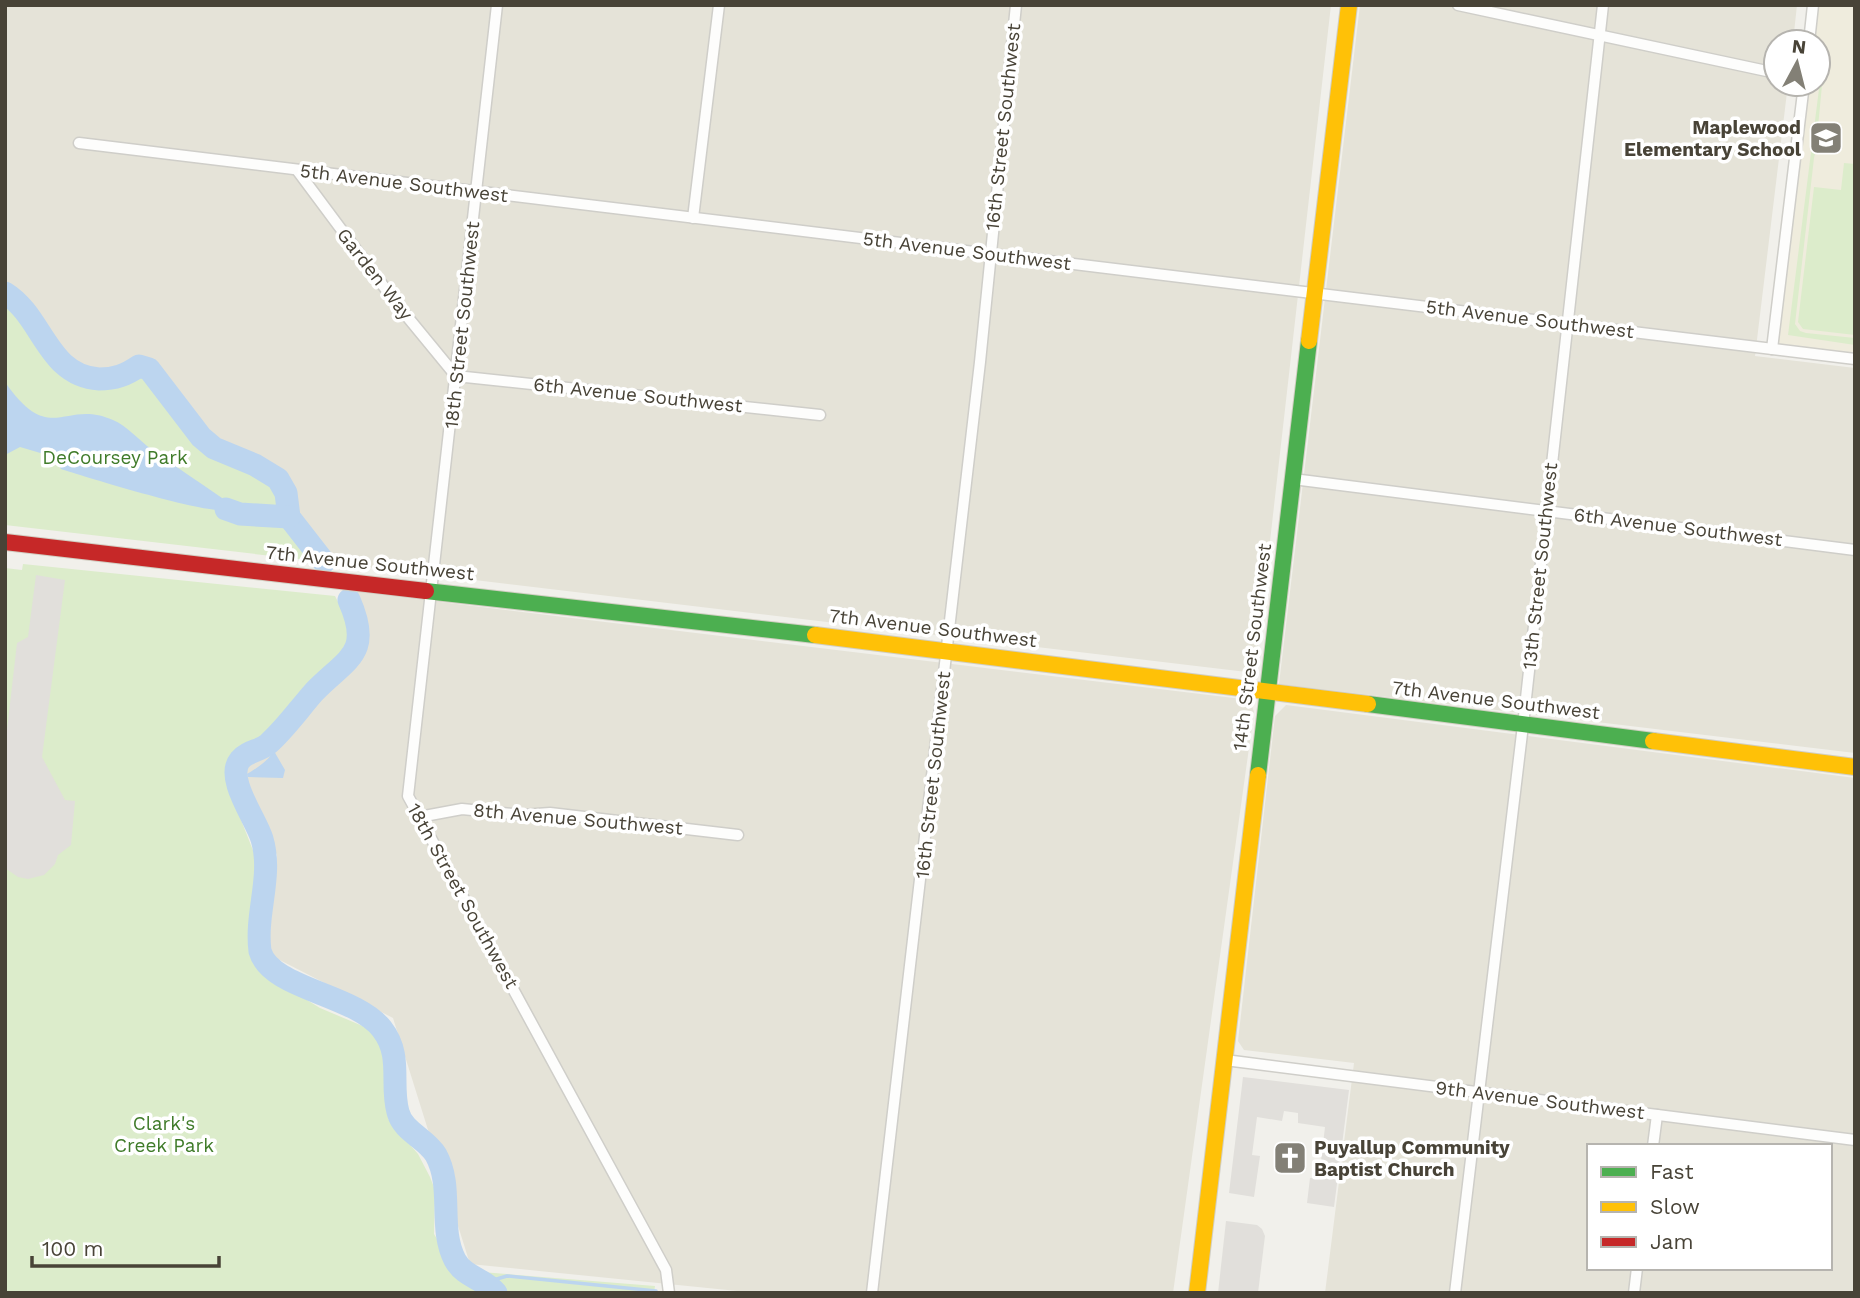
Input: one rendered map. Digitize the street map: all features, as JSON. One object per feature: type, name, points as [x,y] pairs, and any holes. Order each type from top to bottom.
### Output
[{"type":"street","name":"18th Street Southwest","points":[[497,5],[408,796],[666,1270],[669,1293]]},
{"type":"street","points":[[693,218],[719,5]]},
{"type":"street","name":"16th Street Southwest","points":[[872,1293],[947,652],[1016,5]]},
{"type":"street","name":"14th Street Southwest","points":[[1197,1293],[1349,5]]},
{"type":"street","points":[[1458,5],[1762,70]]},
{"type":"street","name":"13th Street Southwest","points":[[1455,1293],[1523,725],[1603,5]]},
{"type":"street","points":[[1811,28],[1813,5]]},
{"type":"street","points":[[1772,349],[1802,98]]},
{"type":"street","name":"5th Avenue Southwest","points":[[79,143],[1855,359]]},
{"type":"street","name":"Garden Way","points":[[297,170],[396,303],[456,376]]},
{"type":"street","name":"6th Avenue Southwest","points":[[456,376],[820,415]]},
{"type":"street","name":"6th Avenue Southwest","points":[[1293,479],[1855,550]]},
{"type":"street","name":"7th Avenue Southwest","points":[[5,542],[947,652],[1855,767]]},
{"type":"street","name":"8th Avenue Southwest","points":[[419,817],[463,809],[523,815],[550,813],[738,835]]},
{"type":"street","name":"9th Avenue Southwest","points":[[1225,1060],[1855,1140]]},
{"type":"street","points":[[1653,1144],[1657,1115]]},
{"type":"street","points":[[1634,1293],[1637,1270]]},
{"type":"shaded area","points":[[5,5],[1331,5],[1255,673],[324,562],[289,517],[286,493],[278,479],[255,465],[214,448],[201,437],[149,369],[139,366],[122,376],[100,379],[67,367],[47,346],[26,312],[5,293]]},
{"type":"shaded area","points":[[1360,5],[1797,5],[1795,28],[1762,28],[1762,98],[1786,98],[1755,356],[1855,368],[1855,753],[1279,684]]},
{"type":"shaded area","name":"Maplewood Elementary School","points":[[1813,5],[1855,5],[1855,359],[1772,349],[1802,98],[1832,98],[1832,28],[1811,28]]},
{"type":"shaded area","points":[[36,575],[65,580],[42,757],[65,800],[75,801],[71,845],[58,855],[55,864],[44,875],[28,879],[18,877],[5,868],[5,747],[17,643],[28,637]]},
{"type":"shaded area","points":[[349,591],[1242,699],[1251,703],[1254,712],[1173,1293],[757,1293],[470,1264],[393,1018],[268,954],[277,855],[241,779],[244,762],[267,752],[360,659],[366,636]]},
{"type":"shaded area","points":[[1286,705],[1855,778],[1855,1293],[1325,1293],[1354,1063],[1244,1050],[1238,1041],[1275,716]]},
{"type":"shaded area","points":[[1243,1077],[1349,1090],[1334,1207],[1307,1203],[1310,1178],[1319,1178],[1325,1127],[1298,1123],[1298,1113],[1284,1111],[1282,1121],[1257,1117],[1252,1155],[1260,1156],[1254,1197],[1229,1193]]},
{"type":"shaded area","points":[[1226,1221],[1257,1225],[1262,1229],[1265,1236],[1258,1293],[1218,1293]]},
{"type":"green space","points":[[1818,98],[1821,98],[1818,127],[1821,128],[1814,158],[1795,324],[1800,331],[1806,333],[1855,338],[1855,345],[1788,335]]},
{"type":"green space","points":[[1844,163],[1855,164],[1855,335],[1803,329],[1798,322],[1814,187],[1841,190]]},
{"type":"green space","name":"DeCoursey Park","points":[[5,293],[18,303],[56,357],[68,368],[99,379],[125,375],[139,366],[149,369],[201,437],[214,448],[255,465],[278,479],[286,493],[289,517],[324,562],[5,525]]},
{"type":"green space","name":"Clark's Creek Park","points":[[23,564],[335,596],[351,627],[349,652],[318,681],[268,738],[239,752],[227,768],[232,797],[258,863],[253,943],[257,961],[276,981],[320,1008],[365,1027],[376,1035],[387,1067],[388,1119],[418,1154],[430,1177],[435,1190],[434,1234],[456,1270],[655,1286],[654,1293],[5,1293],[5,568],[22,570]]},
{"type":"water","points":[[5,382],[34,413],[58,418],[96,415],[113,420],[222,498],[226,509],[198,507],[147,495],[61,469],[54,457],[20,447],[5,455]]},
{"type":"water","points":[[274,751],[285,770],[283,778],[248,777],[247,774]]},
{"type":"waterway","points":[[5,293],[18,303],[56,357],[68,368],[99,379],[120,376],[139,366],[149,369],[201,437],[214,448],[255,465],[278,479],[286,493],[289,517],[324,562]]},
{"type":"waterway","points":[[226,509],[240,514],[289,517]]},
{"type":"waterway","points":[[349,600],[358,632],[353,654],[314,692],[274,738],[265,746],[243,757],[236,768],[239,788],[259,831],[265,853],[260,951],[267,964],[279,974],[353,1007],[382,1029],[394,1059],[398,1112],[405,1125],[432,1149],[441,1168],[447,1234],[455,1260],[464,1271],[496,1293]]},
{"type":"waterway","points":[[483,1283],[507,1276],[656,1291]]},
{"type":"traffic: fast","points":[[1258,775],[1309,341]]},
{"type":"traffic: fast","points":[[426,591],[815,635]]},
{"type":"traffic: fast","points":[[1368,704],[1653,741]]},
{"type":"traffic: slow","points":[[1309,341],[1349,5]]},
{"type":"traffic: slow","points":[[815,635],[1368,704]]},
{"type":"traffic: slow","points":[[1653,741],[1855,767]]},
{"type":"traffic: slow","points":[[1197,1293],[1258,775]]},
{"type":"traffic: jam","points":[[5,542],[426,591]]},
{"type":"place","name":"Maplewood Elementary School","points":[[1826,138]]},
{"type":"place","name":"Puyallup Community Baptist Church","points":[[1290,1158]]}]
